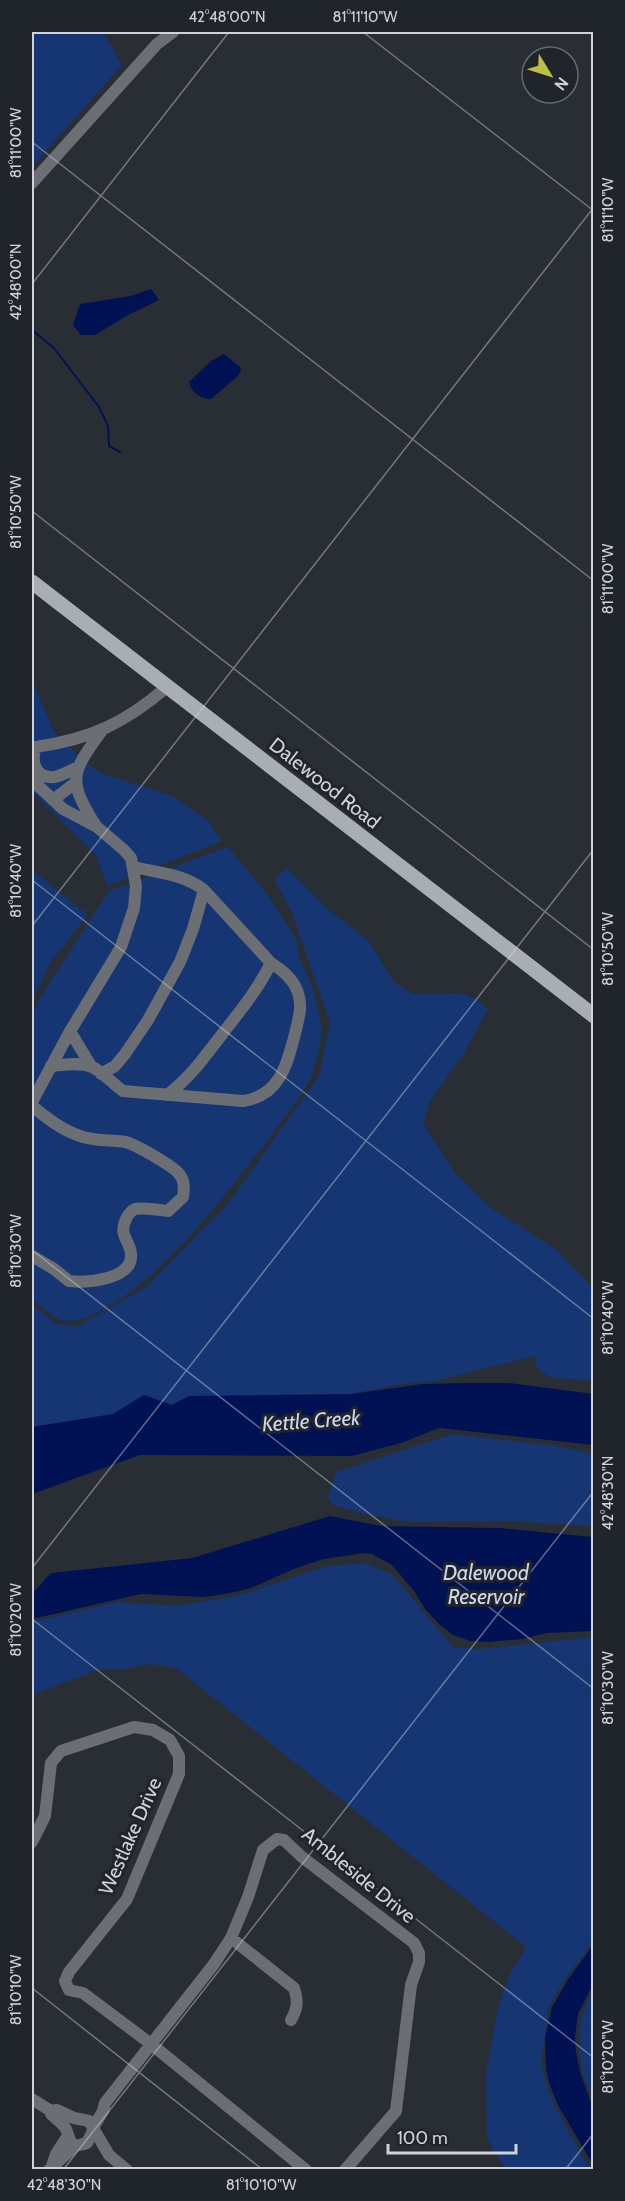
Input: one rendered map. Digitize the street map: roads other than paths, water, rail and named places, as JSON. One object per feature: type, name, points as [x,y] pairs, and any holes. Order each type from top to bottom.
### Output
[{"type":"main road","name":"Dalewood Road","points":[[32,582],[594,1016]]},
{"type":"street","points":[[32,183],[149,53],[172,32]]},
{"type":"street","points":[[79,767],[57,776],[47,777],[38,773],[33,763],[34,747],[65,742],[101,732],[143,708],[167,687]]},
{"type":"street","points":[[32,1256],[69,1281],[98,1280],[118,1276],[128,1264],[131,1255],[122,1226],[128,1214],[135,1209],[168,1211],[183,1197],[184,1184],[180,1174],[173,1167],[126,1143],[84,1137],[60,1127],[32,1104],[70,1031],[121,947],[134,908],[136,886],[131,858],[97,827],[78,795],[75,783],[79,767],[101,732]]},
{"type":"street","points":[[32,780],[53,800],[79,819],[97,827]]},
{"type":"street","points":[[53,800],[75,783]]},
{"type":"street","points":[[70,1031],[96,1070],[123,1091],[243,1101],[255,1100],[265,1094],[283,1073],[289,1060],[300,1012],[299,994],[294,982],[271,963],[194,882],[134,867]]},
{"type":"street","points":[[51,1066],[75,1064],[96,1070],[115,1066],[148,1020],[180,962],[193,930],[204,890]]},
{"type":"street","points":[[167,1095],[181,1085],[249,1002],[271,963]]},
{"type":"street","name":"Westlake Drive","points":[[32,1842],[45,1816],[51,1763],[61,1751],[134,1727],[153,1730],[170,1740],[179,1756],[179,1774],[127,1899],[69,1972],[65,1981],[69,1990],[83,1993],[151,2044],[306,2169]]},
{"type":"street","name":"Ambleside Drive","points":[[93,2130],[105,2103],[183,2006],[231,1938],[248,1897],[263,1850],[277,1839],[284,1840],[320,1871],[414,1943],[419,1953],[419,1962],[411,1985],[396,2111],[345,2169]]},
{"type":"street","points":[[231,1938],[294,1988],[298,2001],[297,2010],[291,2020]]},
{"type":"street","points":[[32,2099],[51,2110],[89,2121],[107,2148],[109,2155]]},
{"type":"street","name":"Ambleside Drive","points":[[78,2118],[89,2114],[97,2106],[105,2103]]},
{"type":"street","points":[[51,2110],[51,2114],[73,2139],[102,2154],[109,2155],[128,2169]]},
{"type":"street","points":[[73,2139],[69,2122],[78,2118]]},
{"type":"street","points":[[50,2168],[56,2154],[73,2139],[91,2138],[93,2130]]},
{"type":"water","points":[[151,289],[159,300],[95,335],[81,335],[73,325],[80,304],[131,296]]},
{"type":"water","points":[[224,354],[240,367],[241,371],[237,377],[211,399],[194,392],[189,382],[211,361]]},
{"type":"water","name":"Kettle Creek","points":[[510,1383],[593,1394],[593,1445],[439,1428],[401,1443],[352,1456],[140,1455],[32,1494],[32,1427],[113,1414],[144,1395],[172,1405],[189,1396],[351,1394],[422,1384]]},
{"type":"water","name":"Dalewood Reservoir","points":[[330,1516],[381,1526],[501,1528],[593,1537],[593,1631],[547,1633],[522,1639],[488,1642],[470,1641],[453,1635],[439,1624],[392,1565],[372,1554],[364,1553],[324,1559],[296,1568],[251,1588],[225,1594],[203,1597],[141,1594],[32,1619],[32,1594],[51,1573],[192,1558]]},
{"type":"water","points":[[593,1945],[593,1984],[578,2014],[575,2037],[581,2075],[593,2108],[593,2165],[558,2105],[550,2086],[546,2069],[545,2038],[552,2007],[569,1978]]},
{"type":"waterway","points":[[32,330],[54,348],[99,407],[108,426],[109,446],[120,452]]}]
